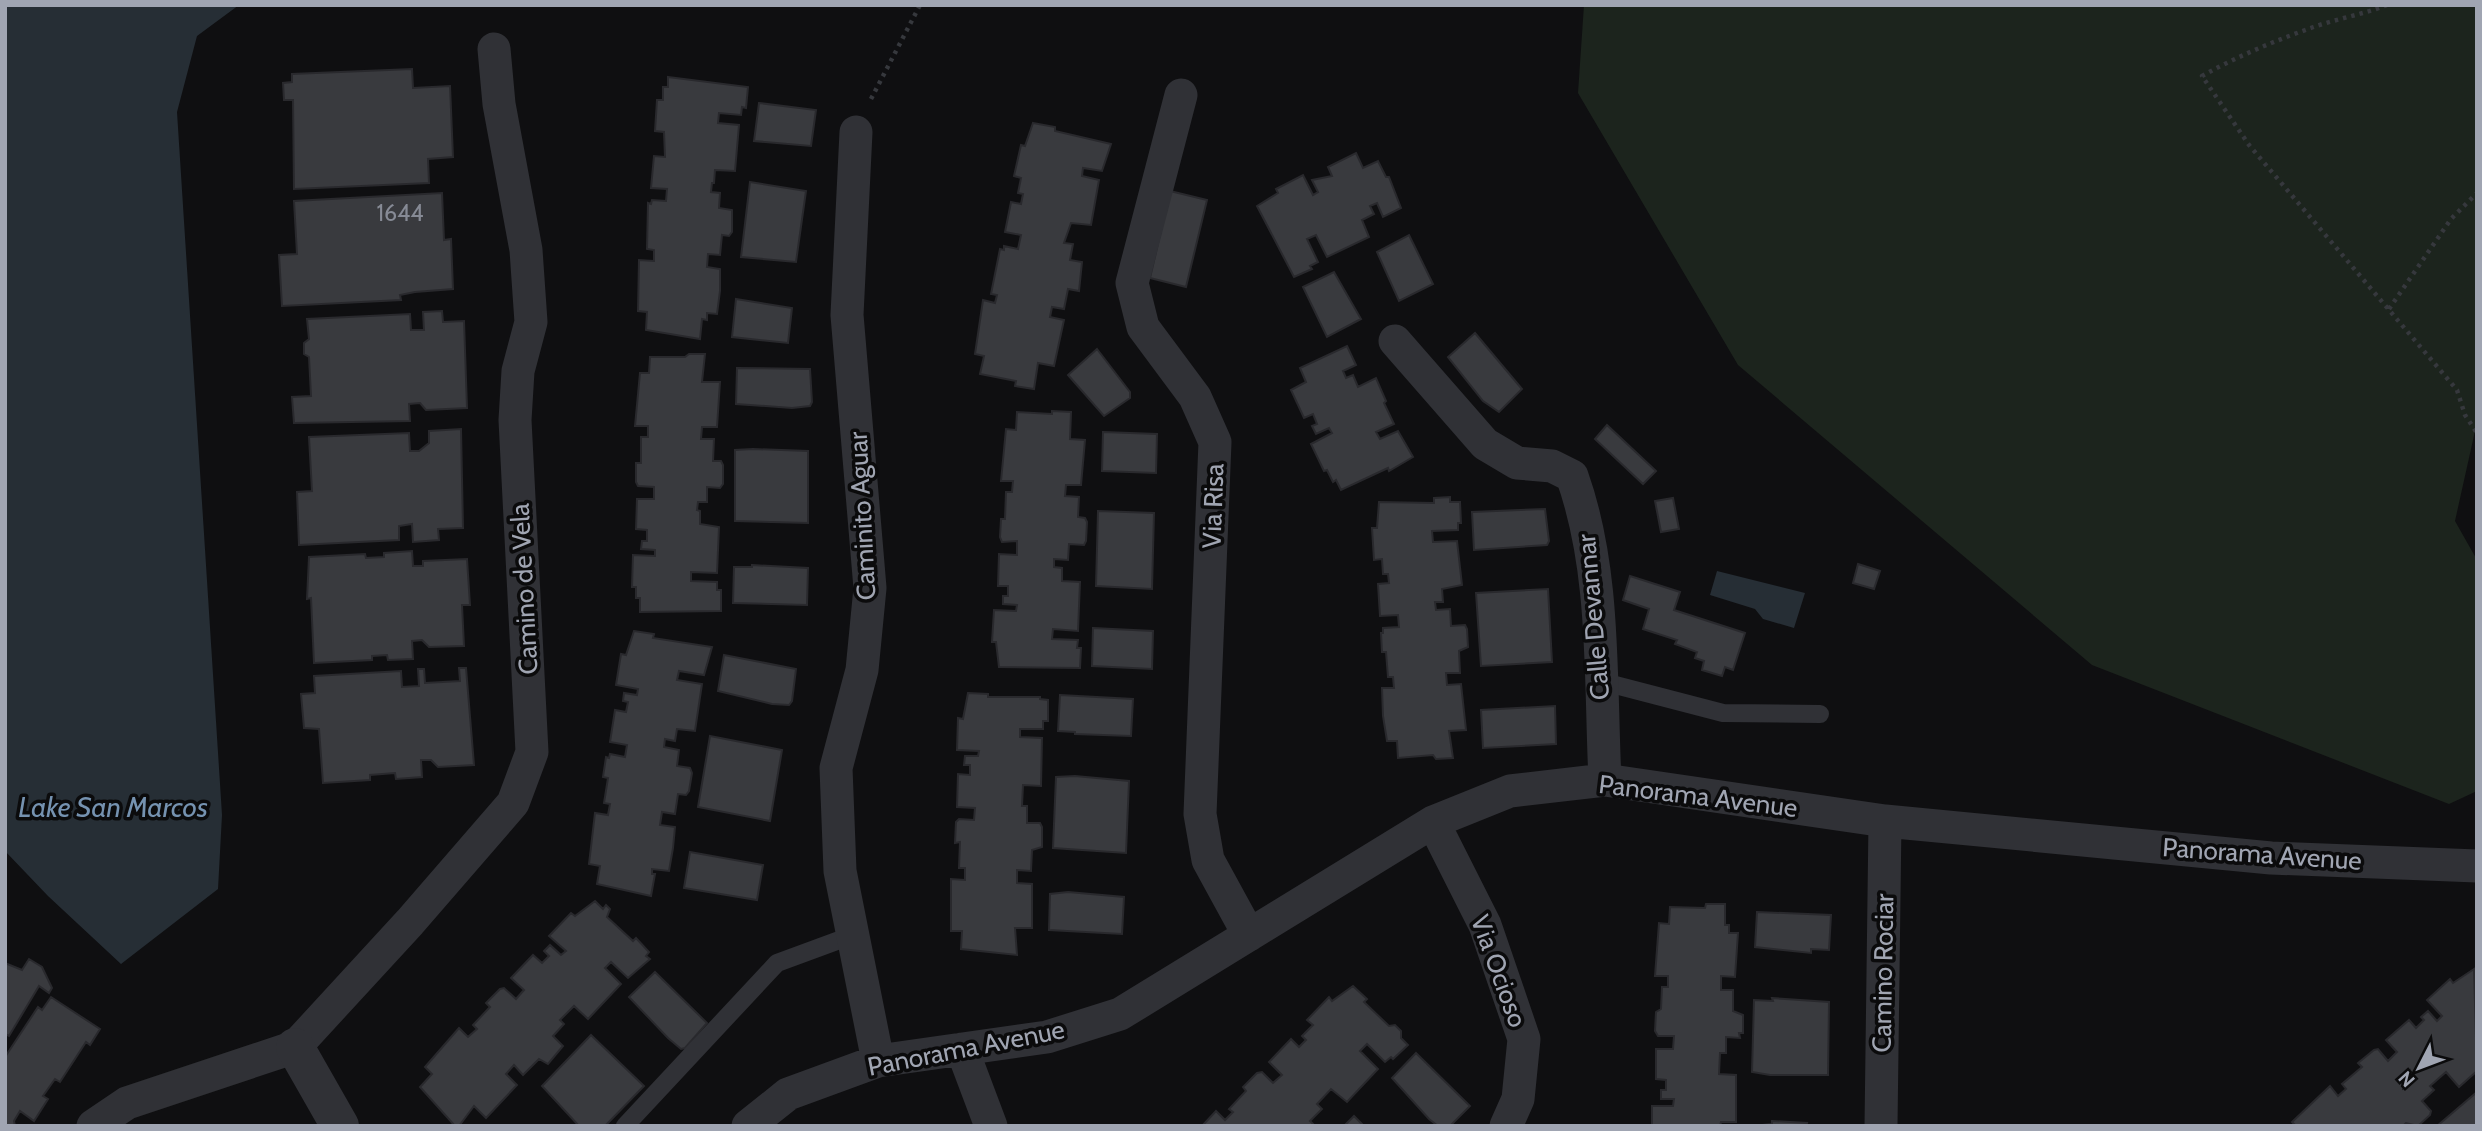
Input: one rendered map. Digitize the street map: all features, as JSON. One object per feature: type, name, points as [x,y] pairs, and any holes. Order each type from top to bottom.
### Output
[{"type":"street","name":"Camino de Vela","points":[[295,1047],[411,922],[513,803],[533,752],[515,420],[518,371],[531,322],[526,250],[499,104],[494,49]]},
{"type":"street","name":"Via Risa","points":[[1181,95],[1132,284],[1143,327],[1195,397],[1215,442],[1200,814],[1208,860],[1250,934]]},
{"type":"street","name":"Caminito Aguar","points":[[856,132],[847,315],[870,588],[862,670],[836,768],[840,871],[878,1061]]},
{"type":"street","name":"Calle Devannar","points":[[1395,341],[1485,444],[1517,463],[1552,466],[1572,476],[1580,500],[1594,569],[1605,780]]},
{"type":"street","name":"Panorama Avenue","points":[[748,1126],[788,1094],[878,1061],[1047,1037],[1121,1014],[1433,822],[1510,791],[1605,780],[1885,821],[2271,858],[2477,866]]},
{"type":"street","name":"Camino Rociar","points":[[1881,1126],[1885,821]]},
{"type":"street","name":"Via Ocioso","points":[[1433,822],[1485,925],[1524,1040],[1518,1098],[1506,1126]]},
{"type":"street","points":[[93,1126],[127,1103],[295,1047],[340,1126]]},
{"type":"street","points":[[962,1049],[991,1126]]},
{"type":"lane","points":[[1600,681],[1723,713],[1820,714]]},
{"type":"lane","points":[[625,1126],[777,963],[853,935]]},
{"type":"path","points":[[856,132],[885,67],[920,5]]},
{"type":"path","points":[[2388,5],[2310,28],[2264,49],[2234,58],[2203,76],[2249,145],[2456,390],[2465,415],[2477,433]]},
{"type":"path","points":[[2389,309],[2451,219],[2477,193]]},
{"type":"shaded area","points":[[1584,5],[2477,5],[2477,422],[2455,521],[2477,560],[2477,791],[2449,804],[2092,665],[1738,365],[1578,93]]},
{"type":"water","name":"Lake San Marcos","points":[[5,5],[239,5],[197,36],[177,112],[222,815],[218,889],[121,964],[48,896],[5,851]]},
{"type":"water","points":[[1717,571],[1805,593],[1794,628],[1763,619],[1755,609],[1710,595]]},
{"type":"building","points":[[412,69],[413,88],[450,86],[453,157],[428,159],[429,183],[294,189],[293,100],[284,100],[283,83],[292,82],[292,74]]},
{"type":"building","points":[[668,77],[748,87],[746,108],[742,107],[741,115],[719,113],[718,123],[739,125],[735,171],[715,170],[711,192],[720,193],[719,208],[732,210],[732,232],[729,236],[722,235],[720,255],[708,254],[707,267],[720,269],[720,291],[717,314],[707,313],[707,320],[702,319],[700,339],[646,330],[647,312],[638,311],[639,260],[654,261],[654,250],[647,249],[648,203],[651,204],[652,200],[666,201],[667,189],[651,188],[654,156],[665,157],[664,132],[655,131],[657,100],[663,100],[663,87],[668,87]]},
{"type":"building","points":[[759,103],[816,110],[811,146],[754,141]]},
{"type":"building","points":[[1033,123],[1111,144],[1102,171],[1083,168],[1082,176],[1099,180],[1091,225],[1071,223],[1064,243],[1073,244],[1070,260],[1082,262],[1079,291],[1068,289],[1064,309],[1052,307],[1050,317],[1064,320],[1054,366],[1038,363],[1034,389],[1015,386],[1016,381],[980,374],[984,356],[975,354],[983,300],[995,303],[997,295],[991,294],[1000,249],[1004,250],[1004,246],[1018,249],[1021,235],[1005,232],[1011,202],[1021,204],[1023,194],[1018,193],[1021,178],[1014,176],[1021,145],[1025,146]]},
{"type":"building","points":[[1356,153],[1363,168],[1378,161],[1386,177],[1389,177],[1401,208],[1383,217],[1377,203],[1370,206],[1374,214],[1362,220],[1369,237],[1327,257],[1316,235],[1307,239],[1318,262],[1310,266],[1312,269],[1294,277],[1257,206],[1278,193],[1276,189],[1303,175],[1313,195],[1318,192],[1312,180],[1332,176],[1328,167]]},
{"type":"building","points":[[750,182],[806,191],[796,262],[741,257]]},
{"type":"building","points":[[1170,191],[1207,200],[1186,287],[1150,278]]},
{"type":"building","points":[[442,193],[444,240],[451,239],[453,289],[400,295],[401,300],[282,306],[279,255],[297,254],[294,201]]},
{"type":"building","points":[[1409,235],[1433,284],[1399,301],[1377,252]]},
{"type":"building","points":[[1334,272],[1361,319],[1327,337],[1303,287]]},
{"type":"building","points":[[736,299],[792,308],[788,343],[732,337]]},
{"type":"building","points":[[442,311],[443,322],[464,321],[467,408],[426,410],[420,403],[409,404],[410,421],[294,423],[292,397],[311,396],[309,357],[304,354],[304,343],[309,339],[307,319],[410,314],[411,330],[424,330],[423,312]]},
{"type":"building","points":[[1475,333],[1522,389],[1499,412],[1483,401],[1448,357]]},
{"type":"building","points":[[1347,346],[1356,365],[1343,371],[1346,378],[1353,375],[1358,387],[1376,378],[1386,401],[1384,403],[1394,424],[1376,432],[1380,439],[1398,431],[1413,457],[1389,471],[1388,468],[1341,490],[1336,480],[1333,482],[1327,470],[1324,471],[1311,444],[1332,433],[1329,428],[1316,434],[1312,426],[1317,424],[1313,414],[1304,418],[1291,390],[1306,382],[1300,368]]},
{"type":"building","points":[[1097,349],[1130,392],[1130,398],[1104,416],[1068,375]]},
{"type":"building","points":[[689,354],[705,354],[702,382],[720,382],[717,427],[702,427],[701,439],[714,439],[713,461],[721,461],[723,465],[723,484],[720,488],[707,487],[707,502],[698,502],[697,510],[700,511],[700,524],[719,527],[717,573],[691,572],[691,581],[717,582],[717,590],[721,590],[721,611],[640,612],[640,598],[636,598],[636,587],[632,587],[633,555],[655,556],[655,550],[641,549],[642,541],[647,541],[647,530],[636,529],[637,499],[654,499],[654,487],[638,486],[636,482],[636,463],[641,463],[641,437],[648,437],[648,426],[635,426],[640,373],[649,373],[650,357],[685,357]]},
{"type":"building","points":[[737,368],[810,369],[812,402],[810,406],[792,408],[736,404]]},
{"type":"building","points":[[1052,411],[1071,412],[1070,439],[1085,440],[1081,485],[1066,485],[1065,496],[1079,497],[1078,517],[1085,518],[1087,522],[1086,541],[1084,545],[1069,544],[1068,560],[1054,559],[1054,567],[1062,568],[1062,581],[1080,582],[1078,631],[1053,629],[1052,639],[1078,640],[1077,648],[1081,648],[1080,668],[999,667],[996,642],[992,642],[994,610],[1016,611],[1017,605],[1003,604],[1003,596],[1008,596],[1008,586],[998,586],[999,554],[1017,555],[1017,541],[1002,542],[1000,537],[1001,519],[1005,519],[1006,492],[1012,492],[1013,481],[1001,481],[1006,429],[1016,430],[1017,412],[1052,414]]},
{"type":"building","points":[[1607,425],[1656,471],[1643,484],[1595,439]]},
{"type":"building","points":[[461,429],[463,528],[438,529],[439,540],[413,542],[412,524],[399,526],[399,540],[299,545],[297,492],[312,491],[309,437],[409,433],[410,451],[419,451],[429,443],[429,431]]},
{"type":"building","points":[[1103,432],[1157,434],[1156,473],[1102,471]]},
{"type":"building","points":[[735,450],[808,451],[808,523],[735,521]]},
{"type":"building","points":[[1450,497],[1450,502],[1460,502],[1461,523],[1458,523],[1458,530],[1432,531],[1433,542],[1457,541],[1462,585],[1442,589],[1443,602],[1435,602],[1436,610],[1450,609],[1451,626],[1465,625],[1467,629],[1468,647],[1459,651],[1460,673],[1446,673],[1447,685],[1461,684],[1466,730],[1449,731],[1453,758],[1436,759],[1433,755],[1398,758],[1397,741],[1387,741],[1383,716],[1382,688],[1394,688],[1393,677],[1388,677],[1386,652],[1382,652],[1381,633],[1383,628],[1399,627],[1398,615],[1380,616],[1378,584],[1389,583],[1388,574],[1383,574],[1382,559],[1374,560],[1372,528],[1377,528],[1379,502],[1434,503],[1434,498]]},
{"type":"building","points":[[1673,498],[1679,529],[1661,532],[1655,501]]},
{"type":"building","points":[[1545,509],[1549,541],[1547,545],[1474,550],[1472,512]]},
{"type":"building","points":[[1098,511],[1154,513],[1152,589],[1096,586]]},
{"type":"building","points":[[412,551],[413,566],[423,566],[423,561],[467,559],[470,605],[462,605],[464,646],[429,647],[422,640],[412,641],[413,659],[388,660],[387,655],[372,656],[372,660],[314,663],[311,598],[307,599],[309,557],[365,554],[366,558],[384,557],[384,553]]},
{"type":"building","points":[[1858,564],[1880,571],[1874,589],[1853,583]]},
{"type":"building","points":[[752,565],[808,568],[807,605],[733,603],[734,567]]},
{"type":"building","points":[[1630,576],[1680,592],[1674,610],[1745,633],[1733,670],[1725,667],[1722,676],[1702,670],[1704,661],[1695,658],[1697,652],[1675,644],[1677,640],[1643,629],[1649,609],[1623,600]]},
{"type":"building","points":[[1548,589],[1552,662],[1481,666],[1476,593]]},
{"type":"building","points":[[1093,628],[1153,631],[1152,669],[1092,666]]},
{"type":"building","points":[[634,631],[654,634],[653,638],[712,647],[704,675],[679,671],[677,680],[702,684],[695,731],[677,729],[675,741],[665,739],[664,747],[679,750],[677,766],[690,768],[692,773],[689,791],[686,795],[678,794],[675,814],[662,812],[660,825],[675,827],[673,848],[669,871],[652,869],[652,874],[655,874],[651,896],[597,884],[600,866],[589,864],[595,813],[608,815],[610,804],[604,803],[608,778],[603,777],[606,757],[609,758],[610,754],[625,757],[627,745],[610,742],[615,710],[626,712],[628,702],[623,701],[624,693],[637,695],[638,689],[616,685],[621,654],[626,655]]},
{"type":"building","points":[[724,655],[796,669],[792,701],[789,705],[772,704],[718,691]]},
{"type":"building","points":[[459,668],[466,668],[474,765],[438,767],[431,760],[421,760],[422,777],[396,779],[395,773],[370,775],[370,780],[323,783],[319,729],[304,728],[301,694],[315,693],[314,676],[401,671],[402,687],[419,686],[418,669],[424,669],[425,683],[460,681]]},
{"type":"building","points":[[968,693],[988,694],[988,697],[1040,697],[1048,700],[1048,721],[1043,721],[1043,729],[1020,729],[1020,737],[1042,738],[1041,786],[1023,785],[1022,806],[1027,806],[1027,823],[1040,823],[1042,827],[1042,847],[1032,850],[1031,871],[1017,870],[1017,883],[1032,884],[1032,928],[1015,928],[1017,955],[961,949],[962,931],[951,931],[951,879],[965,880],[965,868],[959,868],[960,842],[955,843],[956,822],[959,819],[974,820],[975,808],[957,807],[958,774],[970,775],[970,765],[964,765],[965,756],[978,756],[979,751],[957,750],[958,718],[963,719]]},
{"type":"building","points":[[1060,695],[1133,699],[1131,736],[1058,731]]},
{"type":"building","points":[[1555,706],[1556,744],[1483,748],[1481,710]]},
{"type":"building","points":[[710,736],[782,750],[770,821],[698,807]]},
{"type":"building","points":[[1056,777],[1129,781],[1126,853],[1053,848]]},
{"type":"building","points":[[690,852],[763,865],[757,900],[684,888]]},
{"type":"building","points":[[1068,892],[1124,897],[1122,934],[1049,930],[1050,894]]},
{"type":"building","points":[[595,901],[603,909],[606,905],[610,909],[607,917],[633,941],[636,938],[649,952],[646,956],[650,959],[628,978],[611,962],[605,968],[621,984],[588,1019],[574,1006],[560,1020],[564,1024],[553,1036],[563,1046],[548,1064],[539,1059],[523,1075],[514,1065],[506,1074],[517,1085],[486,1118],[474,1106],[459,1126],[455,1126],[420,1087],[432,1074],[425,1067],[459,1028],[468,1037],[477,1029],[473,1025],[490,1007],[486,1003],[500,989],[504,988],[516,999],[524,990],[511,978],[533,955],[542,963],[549,956],[544,951],[550,945],[561,955],[566,951],[549,936],[571,913],[575,916]]},
{"type":"building","points":[[1706,904],[1725,904],[1725,925],[1729,925],[1729,933],[1738,933],[1735,977],[1721,976],[1721,990],[1733,990],[1733,1011],[1743,1015],[1743,1033],[1739,1033],[1740,1038],[1726,1037],[1726,1053],[1720,1053],[1719,1074],[1736,1075],[1736,1122],[1721,1122],[1720,1126],[1652,1126],[1652,1106],[1673,1106],[1674,1099],[1661,1099],[1661,1090],[1666,1090],[1666,1080],[1656,1079],[1656,1049],[1673,1049],[1674,1036],[1658,1036],[1655,1031],[1656,1012],[1661,1009],[1662,987],[1668,987],[1668,976],[1655,976],[1659,923],[1669,924],[1670,907],[1705,908]]},
{"type":"building","points":[[1757,912],[1831,915],[1829,950],[1811,949],[1811,953],[1755,947]]},
{"type":"building","points":[[29,959],[42,967],[52,988],[49,993],[39,986],[9,1036],[5,1034],[5,963],[22,970]]},
{"type":"building","points":[[2474,969],[2477,1071],[2459,1087],[2446,1072],[2430,1086],[2434,1090],[2422,1101],[2431,1111],[2430,1115],[2418,1126],[2406,1123],[2403,1126],[2296,1126],[2292,1122],[2330,1086],[2338,1096],[2346,1089],[2342,1084],[2362,1067],[2358,1063],[2374,1050],[2378,1049],[2388,1061],[2397,1052],[2386,1040],[2409,1020],[2416,1028],[2424,1020],[2421,1017],[2428,1011],[2437,1021],[2442,1016],[2427,1000],[2450,979],[2453,983]]},
{"type":"building","points":[[655,972],[707,1023],[685,1048],[681,1049],[668,1038],[629,997]]},
{"type":"building","points":[[1353,986],[1367,999],[1364,1002],[1389,1026],[1395,1025],[1401,1031],[1401,1038],[1408,1045],[1393,1059],[1391,1057],[1385,1062],[1367,1044],[1360,1051],[1378,1069],[1347,1102],[1331,1089],[1317,1104],[1322,1109],[1310,1121],[1315,1126],[1202,1126],[1216,1111],[1225,1120],[1233,1112],[1229,1109],[1246,1091],[1243,1087],[1257,1073],[1262,1072],[1273,1083],[1282,1075],[1269,1062],[1291,1039],[1299,1047],[1306,1040],[1302,1036],[1313,1025],[1307,1020],[1329,997],[1332,1001]]},
{"type":"building","points":[[51,997],[100,1029],[90,1045],[86,1042],[60,1082],[55,1079],[43,1096],[48,1099],[34,1121],[20,1111],[14,1121],[15,1126],[5,1126],[5,1057],[38,1007],[42,1010]]},
{"type":"building","points":[[1772,998],[1829,1002],[1828,1075],[1770,1075],[1752,1072],[1754,1000],[1773,1001]]},
{"type":"building","points":[[591,1035],[644,1086],[605,1126],[579,1126],[542,1086]]},
{"type":"building","points":[[1416,1053],[1470,1106],[1450,1126],[1438,1126],[1429,1119],[1392,1078]]},
{"type":"building","points":[[2477,1092],[2477,1126],[2437,1126]]},
{"type":"building","points":[[1354,1116],[1364,1126],[1344,1126]]},
{"type":"building","points":[[1772,1121],[1807,1123],[1806,1126],[1752,1126],[1772,1124]]}]
